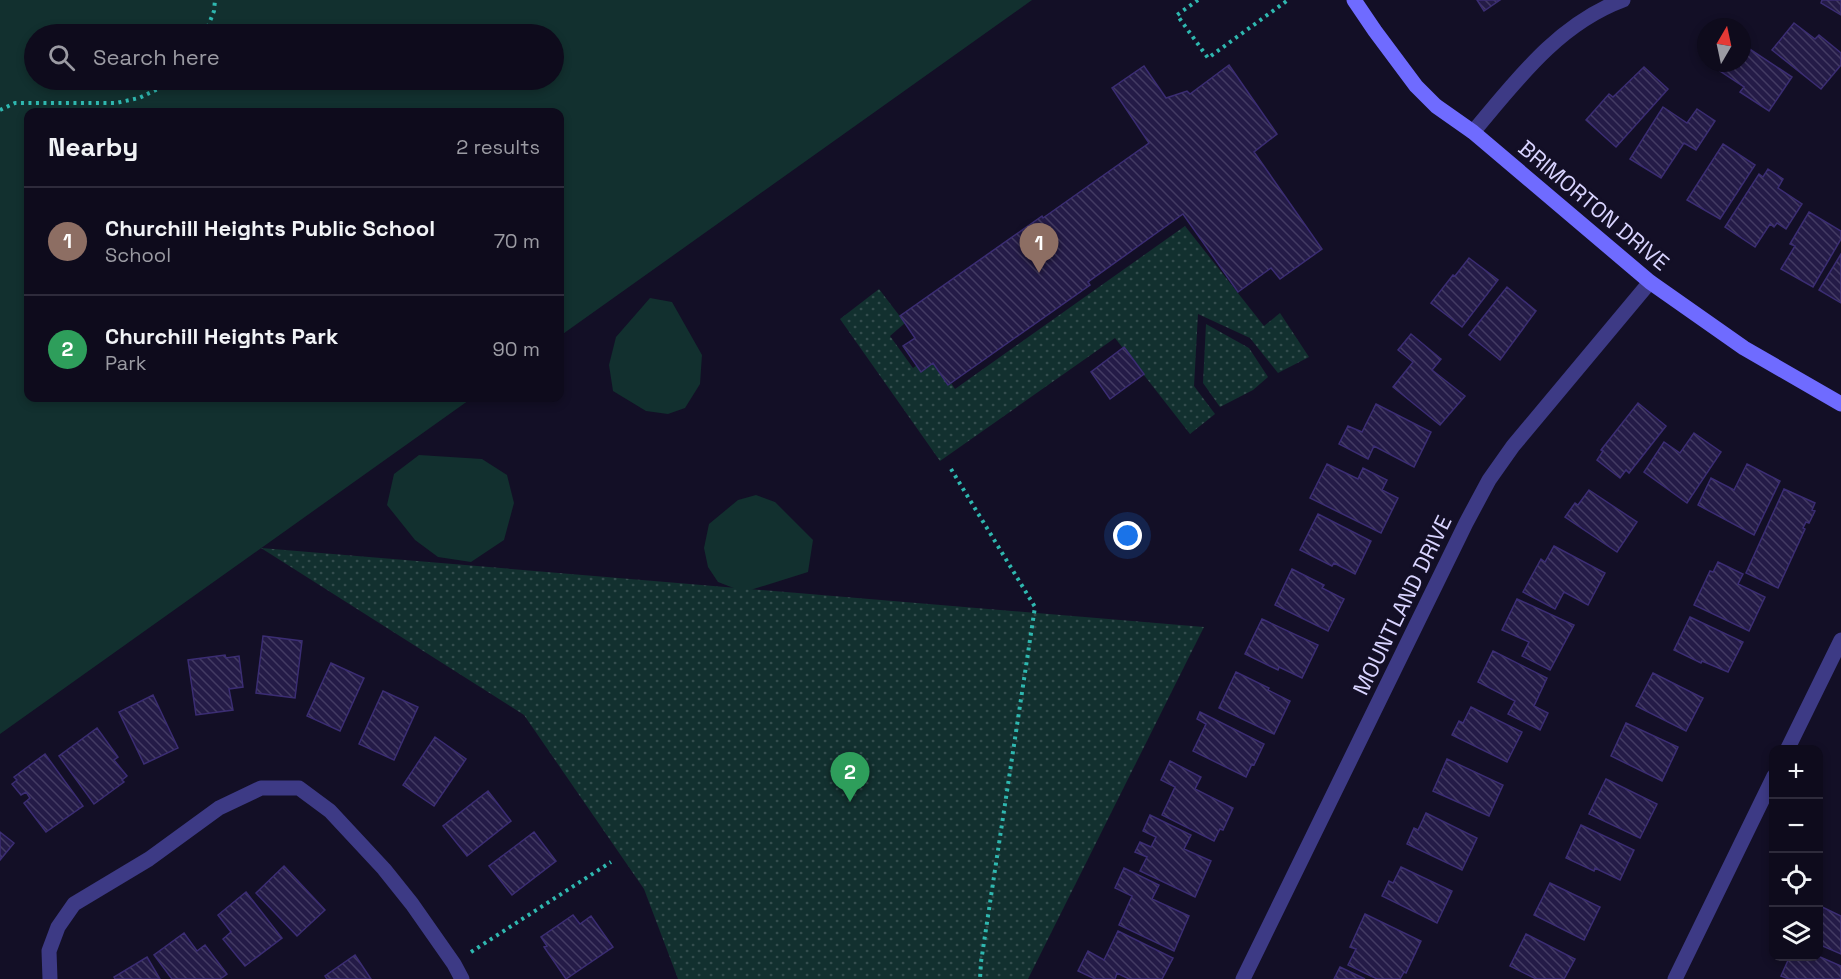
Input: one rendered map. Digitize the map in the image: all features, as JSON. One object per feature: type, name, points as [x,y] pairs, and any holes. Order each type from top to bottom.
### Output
[{"type":"street","name":"BRIMORTON DRIVE","points":[[1354,0],[1416,86],[1436,106],[1473,132],[1650,282],[1744,348],[1841,404]]},
{"type":"street","points":[[1473,132],[1510,87],[1559,36],[1592,14],[1623,0]]},
{"type":"street","name":"MOUNTLAND DRIVE","points":[[1244,979],[1489,480],[1513,446],[1650,282]]},
{"type":"street","points":[[1789,745],[1841,640]]},
{"type":"street","points":[[1675,979],[1769,784]]},
{"type":"street","points":[[50,979],[50,951],[58,927],[74,904],[149,859],[219,808],[261,788],[299,788],[330,811],[384,869],[412,904],[462,979]]},
{"type":"path","points":[[209,24],[215,0]]},
{"type":"path","points":[[1198,0],[1177,15],[1208,58],[1288,0]]},
{"type":"path","points":[[0,110],[15,103],[116,104],[139,98],[156,90]]},
{"type":"path","points":[[951,469],[1035,607],[980,979]]},
{"type":"path","points":[[454,964],[611,862]]},
{"type":"green space","points":[[0,0],[1032,0],[564,333],[564,108],[24,108],[24,402],[466,402],[0,734]]},
{"type":"green space","points":[[1185,226],[1264,326],[1280,313],[1309,357],[1278,373],[1250,338],[1198,314],[1194,386],[1215,414],[1190,434],[1115,338],[940,461],[840,319],[879,289],[905,323],[890,336],[913,368],[932,354],[955,389]]},
{"type":"green space","points":[[650,298],[672,302],[702,355],[700,384],[685,408],[668,414],[646,411],[613,391],[609,365],[616,337]]},
{"type":"green space","points":[[1206,324],[1249,348],[1268,377],[1253,390],[1220,407],[1203,383]]},
{"type":"green space","points":[[419,455],[482,459],[507,475],[514,503],[504,540],[471,562],[438,557],[415,540],[387,505],[394,474]]},
{"type":"green space","points":[[756,495],[775,502],[813,540],[808,572],[744,592],[718,582],[708,567],[704,548],[709,524],[738,500]]},
{"type":"green space","points":[[261,548],[1204,627],[1028,979],[678,979],[644,889],[524,715]]},
{"type":"building","points":[[1477,0],[1500,0],[1484,11]]},
{"type":"building","points":[[1822,0],[1841,0],[1841,15],[1821,3]]},
{"type":"building","points":[[1794,23],[1815,39],[1819,35],[1841,53],[1841,65],[1821,89],[1772,50]]},
{"type":"building","points":[[1751,50],[1792,77],[1769,111],[1740,92],[1744,87],[1722,72],[1751,72]]},
{"type":"building","points":[[1229,65],[1277,134],[1254,152],[1322,249],[1280,279],[1271,268],[1238,292],[1183,214],[1088,282],[1090,285],[948,385],[933,363],[921,372],[903,346],[915,338],[900,316],[1149,143],[1112,88],[1144,66],[1166,98],[1187,91],[1190,94]]},
{"type":"building","points":[[1644,67],[1668,89],[1616,147],[1586,120],[1609,94],[1613,97]]},
{"type":"building","points":[[1663,107],[1687,123],[1697,109],[1715,121],[1696,150],[1684,143],[1661,178],[1630,159]]},
{"type":"building","points":[[1723,144],[1755,165],[1720,219],[1687,200]]},
{"type":"building","points":[[1768,169],[1783,179],[1778,188],[1802,204],[1786,229],[1777,223],[1774,227],[1770,224],[1755,247],[1725,227],[1759,174],[1763,177]]},
{"type":"building","points":[[1809,212],[1841,231],[1841,239],[1813,287],[1781,269],[1795,246],[1790,244]]},
{"type":"building","points":[[1841,254],[1841,303],[1819,290]]},
{"type":"building","points":[[1469,258],[1498,280],[1462,327],[1431,303]]},
{"type":"building","points":[[1507,287],[1536,311],[1500,360],[1469,335]]},
{"type":"building","points":[[1411,334],[1441,359],[1432,370],[1465,396],[1440,425],[1393,387],[1413,362],[1398,350]]},
{"type":"building","points":[[1124,347],[1144,374],[1110,399],[1091,372]]},
{"type":"building","points":[[1638,403],[1666,426],[1629,473],[1626,470],[1620,478],[1597,460],[1603,451],[1601,450]]},
{"type":"building","points":[[1376,404],[1431,432],[1414,467],[1374,446],[1368,459],[1339,444],[1348,426],[1362,432]]},
{"type":"building","points":[[1694,433],[1721,452],[1687,503],[1644,472],[1664,442],[1680,453]]},
{"type":"building","points":[[1327,464],[1358,479],[1363,468],[1387,480],[1382,490],[1398,498],[1381,533],[1310,498]]},
{"type":"building","points":[[1747,464],[1780,481],[1754,535],[1698,505],[1711,478],[1734,490]]},
{"type":"building","points":[[1784,489],[1815,503],[1812,510],[1815,511],[1809,523],[1806,522],[1803,528],[1805,529],[1778,588],[1746,573]]},
{"type":"building","points":[[1589,490],[1637,522],[1617,552],[1565,517],[1575,503],[1578,505]]},
{"type":"building","points":[[1318,514],[1371,541],[1355,574],[1334,563],[1332,566],[1300,550]]},
{"type":"building","points":[[1554,546],[1605,573],[1588,605],[1564,592],[1555,609],[1523,592],[1541,559],[1545,562]]},
{"type":"building","points":[[1718,562],[1743,574],[1738,584],[1765,597],[1749,631],[1694,605],[1710,571],[1713,572]]},
{"type":"building","points":[[1292,569],[1324,585],[1322,588],[1344,599],[1328,631],[1275,605]]},
{"type":"building","points":[[1517,599],[1574,625],[1550,670],[1522,656],[1529,642],[1502,630]]},
{"type":"building","points":[[1690,617],[1743,642],[1728,672],[1702,661],[1701,663],[1674,650]]},
{"type":"building","points":[[1262,619],[1318,645],[1302,678],[1279,667],[1278,670],[1245,654]]},
{"type":"building","points":[[263,636],[302,641],[295,698],[256,693]]},
{"type":"building","points":[[1493,651],[1547,678],[1534,706],[1548,713],[1540,730],[1508,714],[1515,701],[1478,682]]},
{"type":"building","points":[[225,655],[226,658],[239,656],[243,687],[229,689],[233,710],[196,715],[188,660]]},
{"type":"building","points":[[331,663],[364,678],[340,731],[307,716]]},
{"type":"building","points":[[1236,672],[1290,701],[1274,734],[1219,708]]},
{"type":"building","points":[[1653,673],[1703,698],[1686,731],[1636,706]]},
{"type":"building","points":[[383,691],[418,707],[394,760],[359,744]]},
{"type":"building","points":[[153,695],[178,748],[144,764],[119,712]]},
{"type":"building","points":[[1471,707],[1522,732],[1507,762],[1452,735],[1459,721],[1463,723]]},
{"type":"building","points":[[1200,712],[1264,744],[1246,777],[1193,751],[1206,724],[1197,719]]},
{"type":"building","points":[[1626,723],[1678,747],[1662,781],[1611,756]]},
{"type":"building","points":[[97,728],[118,757],[114,760],[127,776],[122,780],[124,782],[94,804],[59,756]]},
{"type":"building","points":[[435,737],[466,759],[434,806],[403,785]]},
{"type":"building","points":[[45,754],[83,806],[46,832],[24,803],[30,798],[26,792],[21,795],[12,784],[17,780],[14,777]]},
{"type":"building","points":[[1447,759],[1503,785],[1489,816],[1433,791]]},
{"type":"building","points":[[1170,761],[1201,777],[1195,789],[1233,808],[1223,830],[1220,829],[1214,841],[1162,815],[1175,787],[1161,780]]},
{"type":"building","points":[[1606,779],[1657,804],[1640,838],[1589,814]]},
{"type":"building","points":[[488,791],[511,821],[467,856],[443,826]]},
{"type":"building","points":[[1426,813],[1477,838],[1462,870],[1407,844],[1414,828],[1418,830]]},
{"type":"building","points":[[1150,815],[1191,835],[1184,849],[1211,861],[1195,897],[1140,871],[1147,857],[1135,852],[1140,842],[1151,847],[1156,837],[1143,831]]},
{"type":"building","points":[[1581,825],[1634,850],[1620,880],[1566,858]]},
{"type":"building","points":[[0,832],[14,843],[0,860]]},
{"type":"building","points":[[534,832],[556,861],[512,895],[489,866]]},
{"type":"building","points":[[284,866],[325,910],[297,936],[256,893]]},
{"type":"building","points":[[1401,867],[1452,891],[1437,923],[1382,896],[1389,881],[1393,883]]},
{"type":"building","points":[[1124,868],[1159,885],[1152,899],[1189,916],[1174,951],[1119,925],[1132,896],[1115,888]]},
{"type":"building","points":[[1550,883],[1600,907],[1584,940],[1534,915]]},
{"type":"building","points":[[246,892],[282,938],[245,966],[223,939],[231,932],[218,915]]},
{"type":"building","points":[[1823,907],[1841,916],[1841,954],[1823,946]]},
{"type":"building","points":[[1365,914],[1421,941],[1406,973],[1404,972],[1400,979],[1377,979],[1348,965],[1356,949],[1350,947]]},
{"type":"building","points":[[573,915],[580,924],[591,916],[613,947],[566,979],[544,947],[547,946],[541,937]]},
{"type":"building","points":[[1118,931],[1173,958],[1162,979],[1129,979],[1117,973],[1115,979],[1095,979],[1078,971],[1088,951],[1104,960]]},
{"type":"building","points":[[184,933],[197,951],[205,945],[227,974],[220,979],[172,979],[154,955]]},
{"type":"building","points":[[1526,934],[1575,959],[1564,979],[1536,979],[1510,966]]},
{"type":"building","points":[[355,955],[371,979],[327,979],[325,976]]},
{"type":"building","points":[[147,957],[160,979],[115,979],[114,977]]},
{"type":"building","points":[[1823,958],[1841,966],[1841,979],[1789,979],[1781,976],[1788,961],[1823,961]]},
{"type":"building","points":[[1340,967],[1365,979],[1334,979]]},
{"type":"place","name":"Churchill Heights Public School","points":[[1039,273]]},
{"type":"place","name":"Churchill Heights Park","points":[[850,802]]}]
